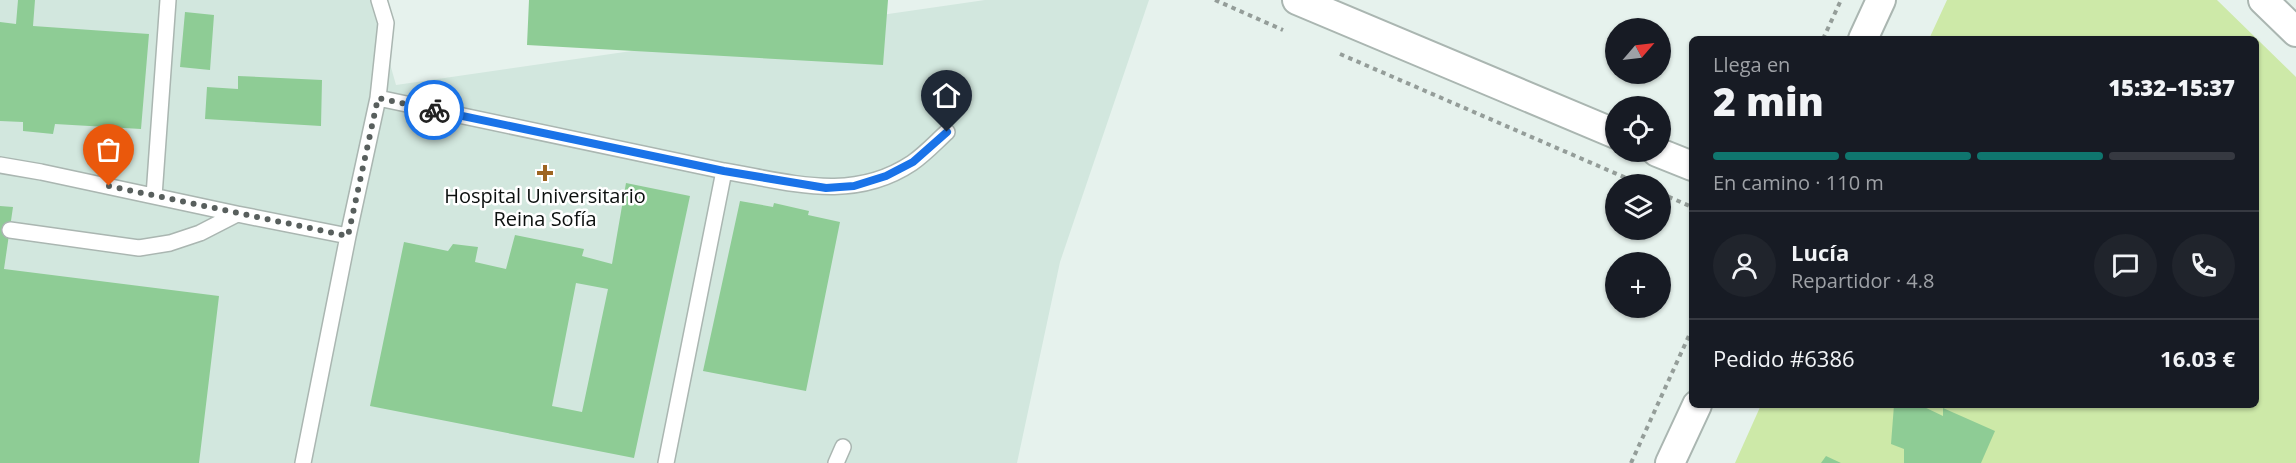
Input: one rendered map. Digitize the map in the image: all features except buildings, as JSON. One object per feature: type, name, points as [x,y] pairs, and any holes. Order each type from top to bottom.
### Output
[{"type":"street","points":[[1297,0],[1605,129]]},
{"type":"street","points":[[1864,36],[1881,0]]},
{"type":"street","points":[[2263,0],[2296,32]]},
{"type":"street","points":[[1671,158],[1689,165]]},
{"type":"street","points":[[1670,463],[1696,408]]},
{"type":"lane","points":[[154,196],[168,0]]},
{"type":"lane","points":[[303,463],[378,98],[386,23],[380,0]]},
{"type":"lane","points":[[378,98],[724,171],[826,188],[854,186],[886,176],[913,162],[947,132]]},
{"type":"lane","points":[[0,165],[348,236]]},
{"type":"lane","points":[[666,463],[724,171]]},
{"type":"lane","points":[[10,231],[139,248],[170,243],[200,233],[237,214]]},
{"type":"lane","points":[[836,463],[843,447]]},
{"type":"path","points":[[1215,0],[1291,33]]},
{"type":"path","points":[[1824,36],[1841,0]]},
{"type":"path","points":[[1335,52],[1617,174]]},
{"type":"path","points":[[1671,198],[1689,206]]},
{"type":"path","points":[[1631,463],[1689,336]]},
{"type":"shaded area","name":"Hospital Universitario Reina Sofía","points":[[0,0],[372,0],[396,85],[985,0],[1149,0],[1060,262],[1017,463],[0,463]]},
{"type":"green space","points":[[1947,0],[2217,0],[2254,36],[1930,36]]},
{"type":"green space","points":[[2259,41],[2296,77],[2296,463],[1735,463],[1760,408],[2259,408]]},
{"type":"way so far","points":[[109,186],[348,236],[378,98],[434,110]]},
{"type":"place","name":"Hospital Universitario Reina Sofía","points":[[545,173]]},
{"type":"route","points":[[434,110],[724,171],[826,188],[854,186],[886,176],[913,162],[947,132]]}]
